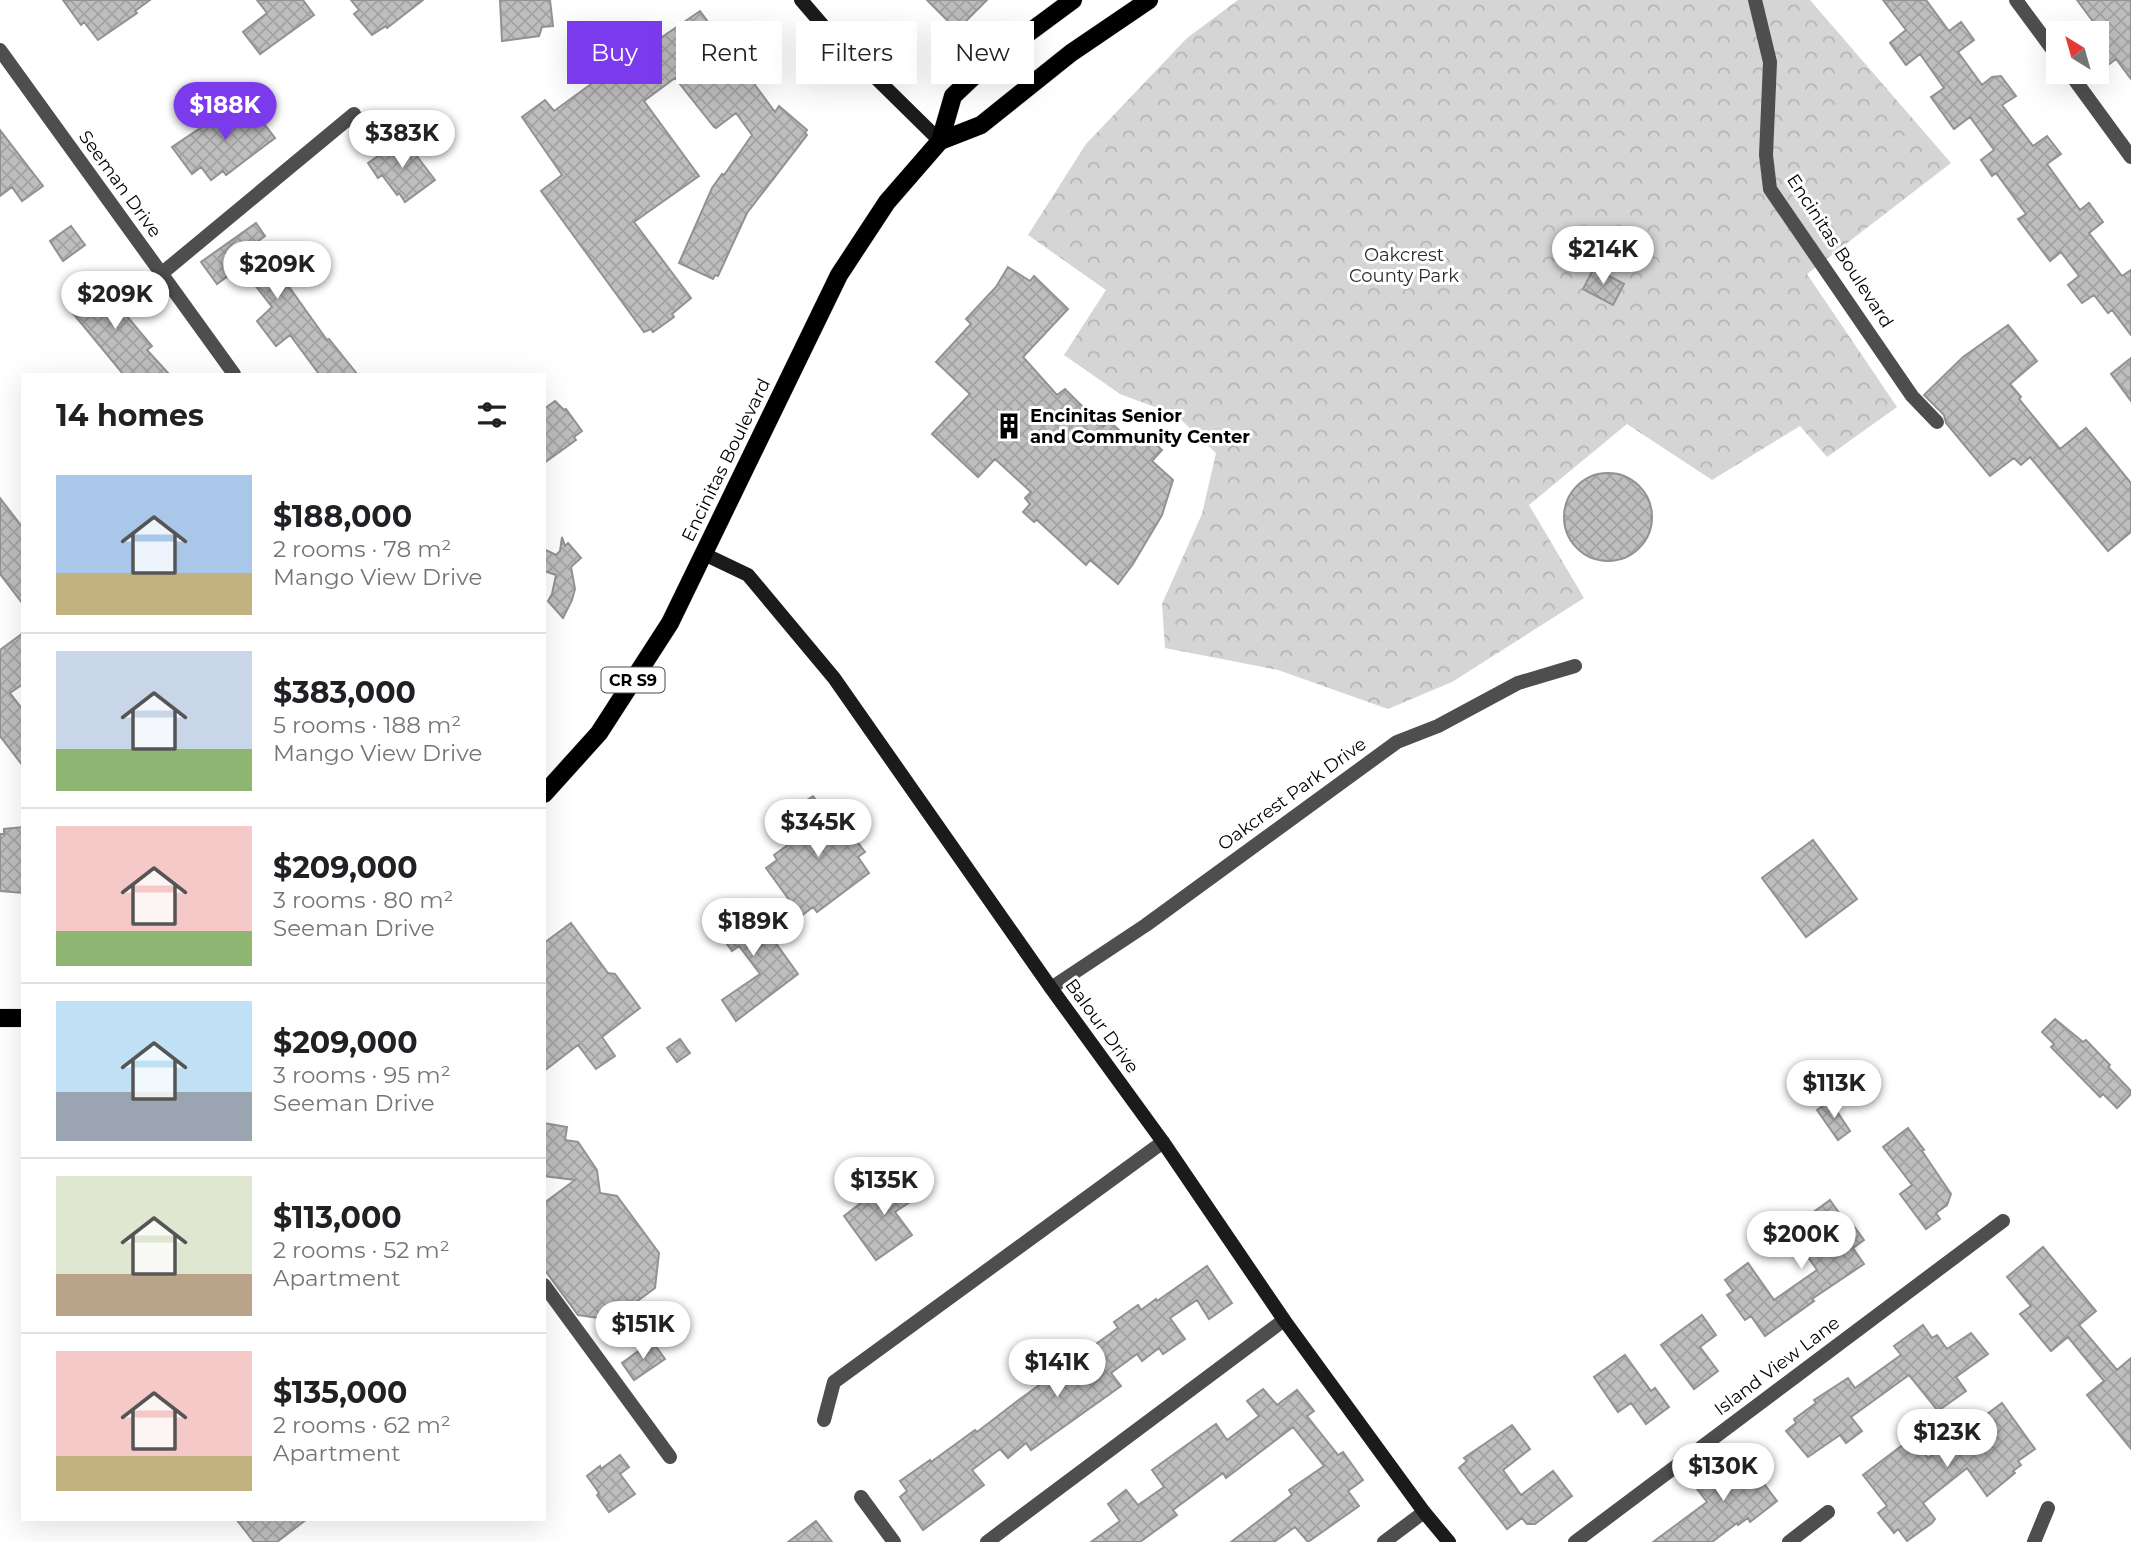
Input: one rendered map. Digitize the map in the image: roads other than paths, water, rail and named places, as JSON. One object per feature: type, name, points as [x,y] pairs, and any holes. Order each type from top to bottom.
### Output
[{"type":"main road","name":"Encinitas Boulevard","points":[[546,792],[599,733],[670,623],[839,275],[887,202],[940,141],[953,96],[989,62],[1073,0]]},
{"type":"main road","name":"Encinitas Boulevard","points":[[940,141],[981,125],[1071,53],[1149,0]]},
{"type":"main road","points":[[0,1018],[21,1018]]},
{"type":"street","points":[[801,0],[940,141]]},
{"type":"street","name":"Encinitas Boulevard","points":[[1755,0],[1770,62],[1766,155],[1770,189],[1912,396],[1937,422]]},
{"type":"street","points":[[2016,0],[2046,41]]},
{"type":"street","name":"Seeman Drive","points":[[0,50],[233,373]]},
{"type":"street","points":[[2078,84],[2131,157]]},
{"type":"street","points":[[161,274],[354,114]]},
{"type":"street","name":"Balour Drive","points":[[704,554],[748,575],[834,678],[1051,988],[1163,1142],[1284,1320],[1424,1512],[1449,1542]]},
{"type":"street","name":"Oakcrest Park Drive","points":[[1051,988],[1146,925],[1397,742],[1438,726],[1518,683],[1575,666]]},
{"type":"street","points":[[824,1420],[834,1382],[1163,1142]]},
{"type":"street","name":"Island View Lane","points":[[1575,1542],[2003,1221]]},
{"type":"street","points":[[546,1287],[670,1457]]},
{"type":"street","points":[[987,1542],[1284,1320]]},
{"type":"street","points":[[861,1497],[894,1542]]},
{"type":"street","points":[[2034,1542],[2048,1508]]},
{"type":"street","points":[[1384,1542],[1424,1512]]},
{"type":"street","points":[[1789,1542],[1828,1512]]},
{"type":"place","name":"Encinitas Senior and Community Center","points":[[1009,426]]},
{"type":"park label","name":"Oakcrest County Park","points":[[1404,265]]}]
